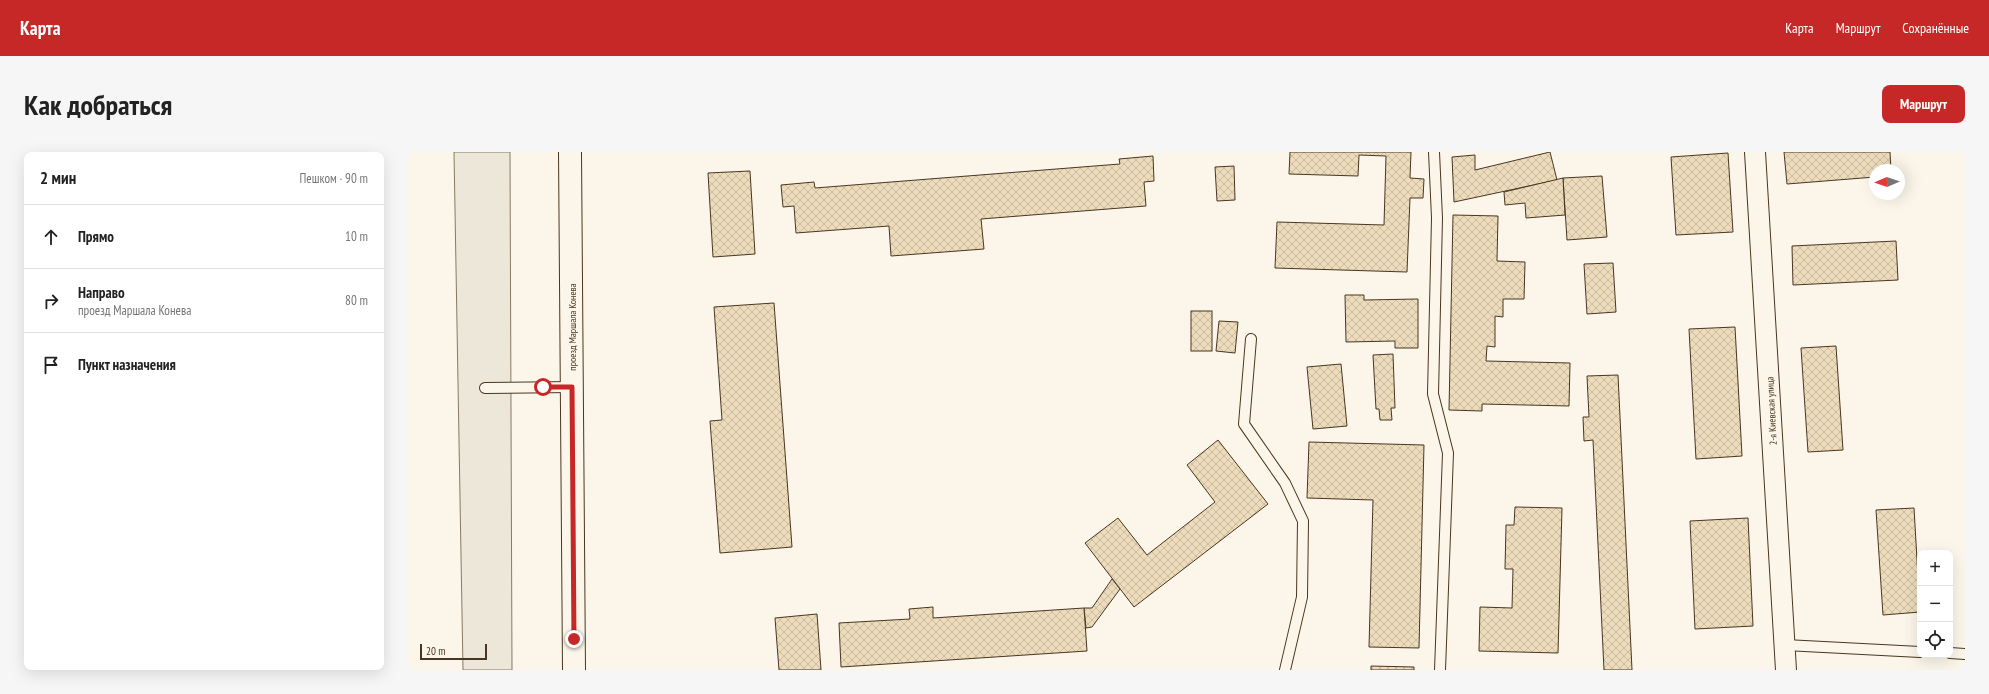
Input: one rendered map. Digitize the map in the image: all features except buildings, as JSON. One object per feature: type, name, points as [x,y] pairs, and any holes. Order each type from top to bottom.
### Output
[{"type":"street","name":"проезд Маршала Конева","points":[[570,152],[574,670]]},
{"type":"street","name":"2-я Киевская улица","points":[[1755,152],[1786,670]]},
{"type":"lane","points":[[1434,152],[1437,218],[1433,394],[1448,453],[1440,670]]},
{"type":"lane","points":[[1251,339],[1244,424],[1284,483],[1303,521],[1302,597],[1285,670]]},
{"type":"lane","points":[[485,388],[572,387]]},
{"type":"lane","points":[[1785,645],[1917,652]]},
{"type":"lane","points":[[1953,653],[1965,654]]},
{"type":"shaded area","points":[[454,152],[510,152],[512,670],[463,670]]},
{"type":"route","points":[[543,387],[572,387],[574,639]]}]
